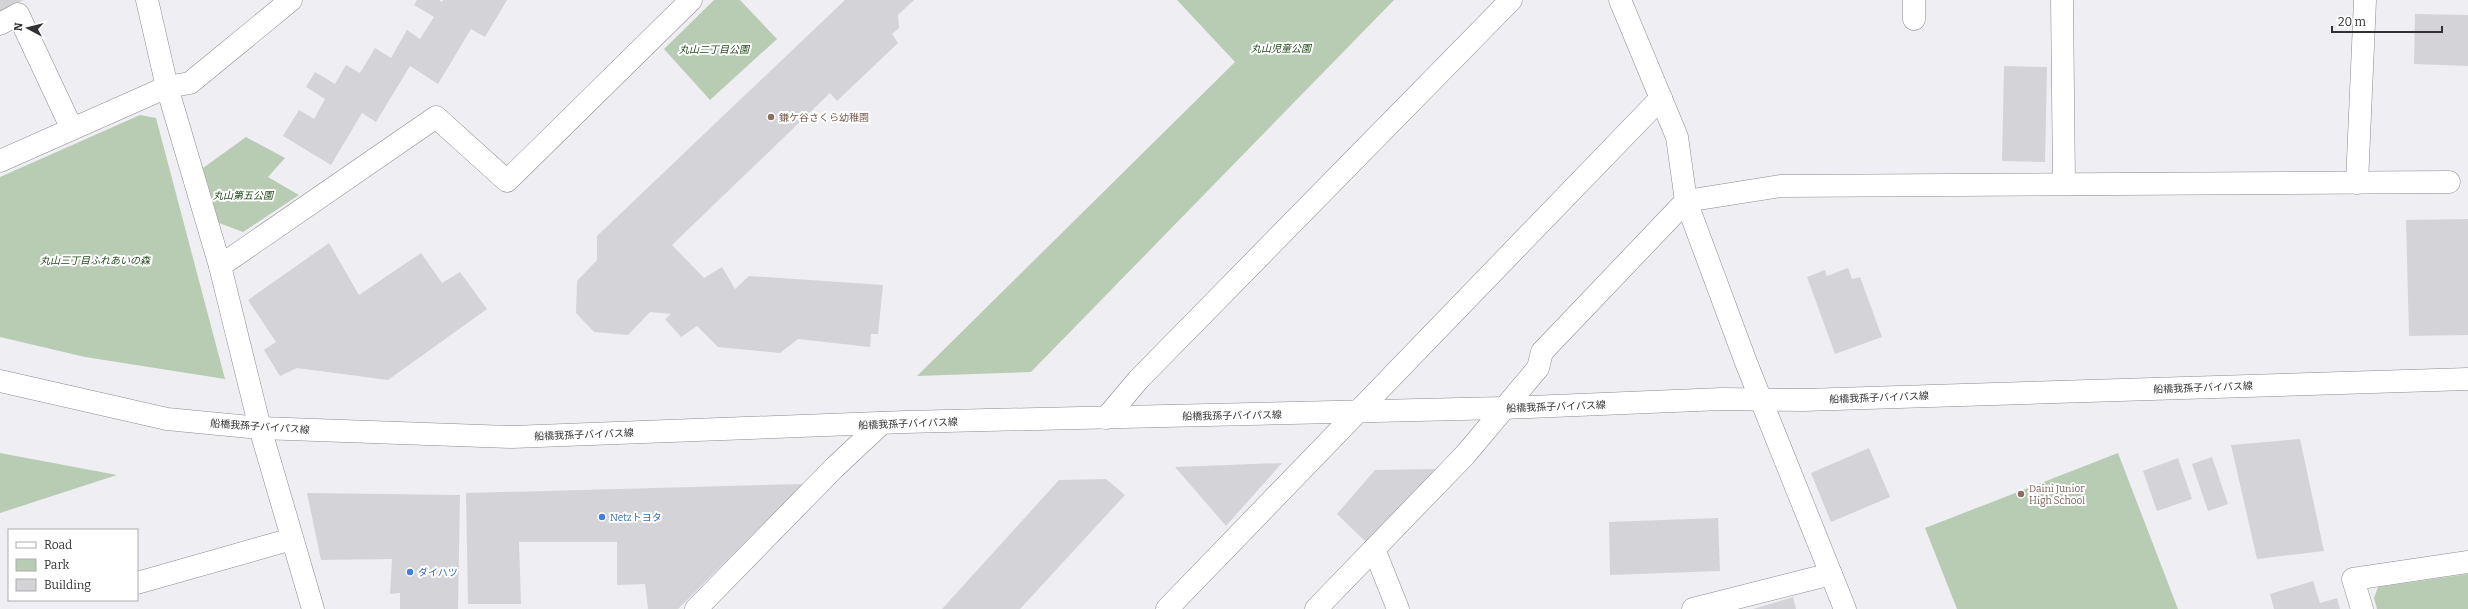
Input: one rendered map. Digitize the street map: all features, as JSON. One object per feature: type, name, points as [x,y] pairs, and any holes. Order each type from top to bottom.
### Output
[{"type":"street","points":[[147,0],[167,88],[220,266],[260,428],[313,609]]},
{"type":"street","points":[[0,161],[167,88],[190,83],[291,0]]},
{"type":"street","points":[[220,266],[436,117],[507,180],[691,0]]},
{"type":"street","points":[[1106,418],[1144,374],[1511,0]]},
{"type":"street","points":[[1620,0],[1677,136],[1686,201],[1762,400],[1845,609]]},
{"type":"street","points":[[2062,0],[2064,183]]},
{"type":"street","points":[[2357,183],[2365,0]]},
{"type":"street","points":[[0,24],[18,14],[72,129]]},
{"type":"street","points":[[1166,609],[1661,98]]},
{"type":"street","points":[[1316,609],[1465,455],[1538,368],[1542,352],[1686,201],[1780,186],[2064,183],[2448,182]]},
{"type":"street","name":"船橋我孫子バイパス線","points":[[0,381],[167,419],[260,428],[512,437],[882,423],[1358,412],[1722,399],[1762,400],[2468,380]]},
{"type":"street","points":[[696,609],[834,468],[882,423]]},
{"type":"street","points":[[138,583],[292,539]]},
{"type":"street","points":[[1374,549],[1398,609]]},
{"type":"street","points":[[2362,609],[2353,579],[2468,562]]},
{"type":"street","points":[[1693,609],[1831,574]]},
{"type":"green space","name":"丸山二丁目公園","points":[[714,0],[740,0],[777,39],[710,100],[664,49]]},
{"type":"green space","name":"丸山児童公園","points":[[1177,0],[1394,0],[1031,372],[917,376],[1235,62]]},
{"type":"green space","name":"丸山三丁目ふれあいの森","points":[[140,115],[156,118],[225,379],[85,357],[0,337],[0,177]]},
{"type":"green space","name":"丸山第五公園","points":[[246,137],[285,158],[268,177],[299,195],[243,232],[219,223],[203,168]]},
{"type":"green space","points":[[0,453],[117,475],[0,513]]},
{"type":"green space","points":[[2118,453],[2178,609],[1957,609],[1925,528]]},
{"type":"green space","points":[[2468,574],[2468,609],[2377,609],[2374,598],[2378,587]]},
{"type":"building","points":[[0,0],[24,0],[0,12]]},
{"type":"building","points":[[417,0],[439,0],[442,2],[443,0],[507,0],[485,37],[471,29],[438,84],[410,66],[376,122],[362,113],[331,165],[283,136],[299,110],[314,119],[325,99],[306,87],[315,72],[335,84],[346,65],[360,73],[375,48],[391,58],[407,30],[420,39],[434,17],[414,5]]},
{"type":"building","points":[[845,0],[914,0],[898,15],[899,28],[892,34],[898,43],[837,101],[830,93],[672,245],[704,278],[722,267],[735,289],[749,276],[883,285],[878,334],[871,334],[870,347],[798,339],[780,353],[718,347],[697,326],[681,337],[665,319],[671,314],[650,312],[628,335],[594,332],[576,313],[577,281],[597,260],[597,236]]},
{"type":"building","points":[[2415,14],[2468,15],[2468,66],[2414,64]]},
{"type":"building","points":[[2004,66],[2047,67],[2045,162],[2002,161]]},
{"type":"building","points":[[2468,219],[2468,335],[2409,336],[2406,220]]},
{"type":"building","points":[[329,243],[359,295],[421,253],[442,283],[460,272],[487,309],[388,380],[297,368],[280,376],[264,350],[276,342],[248,300]]},
{"type":"building","points":[[1848,268],[1852,279],[1860,277],[1882,337],[1835,354],[1807,277],[1825,270],[1827,276]]},
{"type":"building","points":[[2300,439],[2324,551],[2257,559],[2231,445]]},
{"type":"building","points":[[1869,448],[1890,497],[1831,522],[1811,473]]},
{"type":"building","points":[[2212,457],[2228,504],[2208,511],[2192,464]]},
{"type":"building","points":[[2178,458],[2192,499],[2157,511],[2143,471]]},
{"type":"building","points":[[1282,463],[1226,526],[1175,467]]},
{"type":"building","points":[[1438,469],[1368,544],[1337,514],[1375,470]]},
{"type":"building","points":[[1106,479],[1125,495],[1020,609],[942,609],[1059,480]]},
{"type":"building","points":[[803,484],[678,609],[648,609],[645,584],[617,585],[617,542],[519,542],[521,604],[468,604],[466,493]]},
{"type":"building","points":[[307,493],[460,495],[458,609],[400,609],[400,593],[390,594],[392,559],[321,560]]},
{"type":"building","points":[[1718,518],[1720,571],[1610,575],[1609,522]]},
{"type":"building","points":[[2313,581],[2320,603],[2337,598],[2340,609],[2274,609],[2270,594]]},
{"type":"building","points":[[1793,597],[1796,609],[1753,609]]},
{"type":"place","name":"鎌ケ谷さくら幼稚園","points":[[771,117]]},
{"type":"place","name":"Daini Junior High School","points":[[2021,494]]},
{"type":"place","name":"Netzトヨタ","points":[[602,517]]},
{"type":"place","name":"ダイハツ","points":[[410,572]]}]
